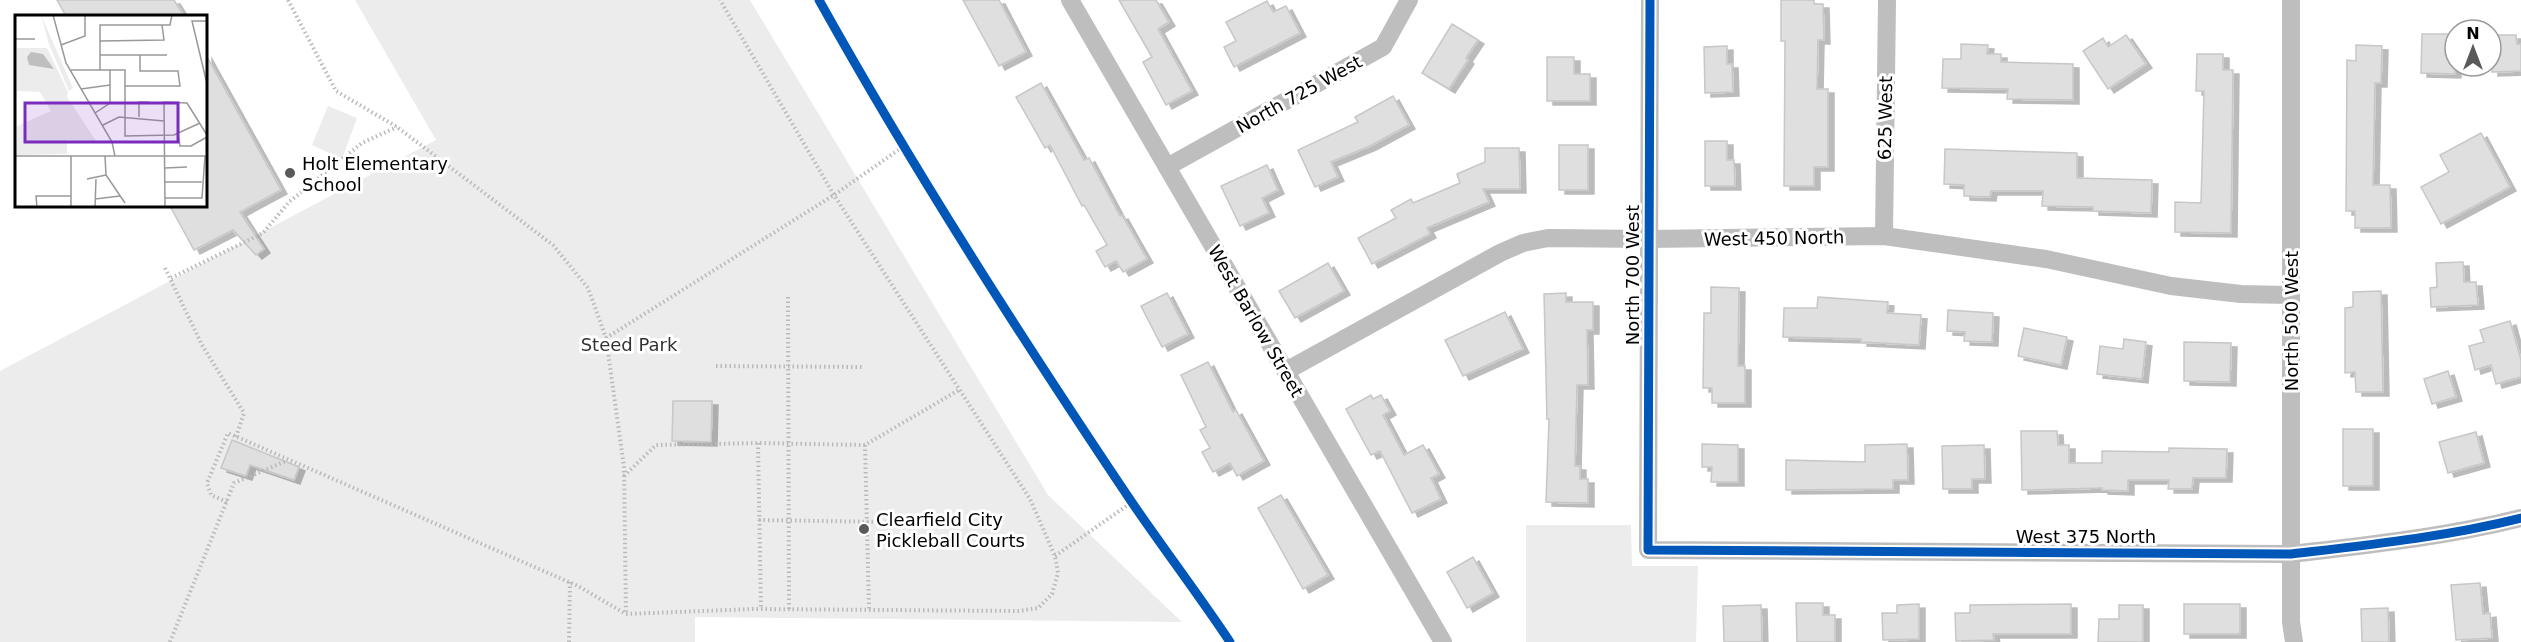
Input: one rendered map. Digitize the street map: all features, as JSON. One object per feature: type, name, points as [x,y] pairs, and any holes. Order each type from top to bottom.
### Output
[{"type":"street","name":"West Barlow Street","points":[[1070,0],[1443,642]]},
{"type":"street","name":"North 725 West","points":[[1167,167],[1383,47],[1409,0]]},
{"type":"street","name":"North 700 West","points":[[1648,550],[1650,0]]},
{"type":"street","name":"625 West","points":[[1884,236],[1887,0]]},
{"type":"street","name":"North 500 West","points":[[2291,0],[2291,622],[2294,642]]},
{"type":"street","name":"West 450 North","points":[[1286,371],[1500,253],[1523,243],[1548,238],[1884,236],[2046,259],[2171,286],[2241,294],[2291,295]]},
{"type":"street","name":"West 375 North","points":[[1648,550],[2291,554],[2389,544],[2521,519]]},
{"type":"path","points":[[288,0],[336,91],[397,127],[553,245],[588,288],[606,338],[624,476],[626,614]]},
{"type":"path","points":[[227,502],[212,495],[207,483],[228,433],[287,461],[570,582],[626,614],[760,609],[1000,611],[1038,608],[1052,594],[1058,573],[1056,556],[1030,499],[834,195],[720,0]]},
{"type":"path","points":[[171,278],[264,233],[289,202],[362,143],[397,127]]},
{"type":"path","points":[[898,138],[910,156]]},
{"type":"path","points":[[606,338],[834,195],[904,146]]},
{"type":"path","points":[[165,268],[202,345],[244,413],[236,437]]},
{"type":"path","points":[[788,297],[789,609]]},
{"type":"path","points":[[716,366],[864,367]]},
{"type":"path","points":[[624,476],[656,445],[758,443],[865,446],[959,390]]},
{"type":"path","points":[[758,443],[760,609]]},
{"type":"path","points":[[865,446],[869,610]]},
{"type":"path","points":[[170,642],[234,483],[287,461]]},
{"type":"path","points":[[1125,493],[1139,512]]},
{"type":"path","points":[[1056,556],[1132,502]]},
{"type":"path","points":[[759,520],[942,523]]},
{"type":"path","points":[[569,642],[570,582]]},
{"type":"green space","name":"Steed Park","points":[[355,0],[750,0],[1048,495],[1182,622],[695,617],[695,642],[0,642],[0,371],[436,140]]},
{"type":"green space","points":[[328,106],[357,118],[342,159],[312,145]]},
{"type":"green space","points":[[1526,525],[1631,525],[1632,566],[1698,566],[1696,642],[1526,642]]},
{"type":"building","points":[[57,0],[174,0],[183,15],[65,15]]},
{"type":"building","points":[[963,0],[999,0],[1026,52],[999,66]]},
{"type":"building","points":[[1119,0],[1156,0],[1169,22],[1158,29],[1192,91],[1166,105],[1143,62],[1152,57]]},
{"type":"building","points":[[1781,0],[1814,0],[1814,4],[1823,4],[1824,40],[1818,40],[1817,89],[1828,89],[1828,167],[1814,167],[1814,186],[1784,186],[1785,41],[1781,41]]},
{"type":"building","points":[[1267,1],[1273,12],[1286,6],[1300,33],[1234,67],[1224,47],[1236,41],[1226,22]]},
{"type":"building","points":[[1452,24],[1478,40],[1449,89],[1422,73]]},
{"type":"building","points":[[2422,34],[2443,34],[2443,74],[2421,73]]},
{"type":"building","points":[[2126,35],[2146,64],[2108,89],[2083,51],[2103,38],[2108,47]]},
{"type":"building","points":[[2503,35],[2516,35],[2517,44],[2521,44],[2521,71],[2503,72]]},
{"type":"building","points":[[1961,44],[1988,45],[1987,54],[2001,54],[2001,62],[2073,64],[2073,100],[2007,99],[2008,89],[1942,88],[1943,59],[1961,59]]},
{"type":"building","points":[[2356,45],[2382,46],[2381,83],[2375,83],[2373,185],[2390,185],[2391,228],[2355,228],[2355,211],[2346,211],[2347,60],[2356,61]]},
{"type":"building","points":[[1727,46],[1727,64],[1732,64],[1733,92],[1705,93],[1704,47]]},
{"type":"building","points":[[2197,54],[2223,54],[2223,70],[2233,70],[2231,233],[2175,232],[2175,202],[2201,203],[2204,91],[2196,91]]},
{"type":"building","points":[[207,57],[281,190],[240,212],[264,249],[256,255],[233,230],[194,250],[171,207],[207,207]]},
{"type":"building","points":[[1547,57],[1574,57],[1574,74],[1590,74],[1590,101],[1547,101]]},
{"type":"building","points":[[1041,83],[1084,160],[1089,158],[1120,216],[1122,215],[1147,259],[1123,272],[1116,261],[1105,267],[1096,251],[1107,245],[1084,205],[1082,206],[1050,145],[1045,148],[1016,97]]},
{"type":"building","points":[[1393,96],[1409,125],[1370,146],[1331,162],[1338,177],[1315,187],[1298,150],[1358,122],[1355,117]]},
{"type":"building","points":[[2481,133],[2510,187],[2441,224],[2421,187],[2449,172],[2440,155]]},
{"type":"building","points":[[1705,141],[1727,141],[1727,160],[1734,160],[1735,186],[1705,186]]},
{"type":"building","points":[[1559,145],[1588,145],[1588,190],[1559,190]]},
{"type":"building","points":[[1485,148],[1519,148],[1520,189],[1483,189],[1489,202],[1427,228],[1430,234],[1372,264],[1358,238],[1396,218],[1391,210],[1411,199],[1413,203],[1460,183],[1457,174],[1485,162]]},
{"type":"building","points":[[1945,149],[2077,153],[2077,178],[2152,180],[2151,213],[2093,211],[2093,207],[2042,206],[2043,191],[1991,191],[1990,197],[1964,196],[1964,185],[1944,184]]},
{"type":"building","points":[[1267,165],[1278,190],[1262,198],[1269,213],[1240,226],[1221,186]]},
{"type":"building","points":[[2463,262],[2464,282],[2476,282],[2478,305],[2431,307],[2430,288],[2437,287],[2436,263]]},
{"type":"building","points":[[1328,263],[1344,291],[1295,318],[1279,291]]},
{"type":"building","points":[[1711,287],[1739,288],[1738,366],[1745,366],[1745,403],[1712,403],[1712,388],[1703,388],[1704,313],[1711,313]]},
{"type":"building","points":[[2381,291],[2383,392],[2356,392],[2355,372],[2345,373],[2345,308],[2353,307],[2353,292]]},
{"type":"building","points":[[1167,293],[1188,334],[1162,347],[1141,306]]},
{"type":"building","points":[[1566,293],[1566,302],[1593,302],[1593,330],[1587,330],[1588,385],[1577,385],[1575,466],[1580,466],[1580,479],[1588,479],[1588,503],[1546,502],[1549,419],[1547,419],[1544,294]]},
{"type":"building","points":[[1818,297],[1888,302],[1887,313],[1921,315],[1919,345],[1861,342],[1861,339],[1783,337],[1784,308],[1817,308]]},
{"type":"building","points":[[1948,310],[1993,313],[1992,342],[1964,341],[1965,332],[1947,331]]},
{"type":"building","points":[[1505,312],[1523,349],[1463,376],[1445,340]]},
{"type":"building","points":[[2510,321],[2521,360],[2521,377],[2496,384],[2491,365],[2475,370],[2469,346],[2484,342],[2480,330]]},
{"type":"building","points":[[2024,328],[2067,337],[2061,365],[2018,356]]},
{"type":"building","points":[[2124,339],[2146,342],[2142,379],[2097,374],[2100,346],[2123,349]]},
{"type":"building","points":[[2184,342],[2231,343],[2230,382],[2184,381]]},
{"type":"building","points":[[1208,362],[1233,412],[1236,410],[1264,461],[1237,476],[1230,463],[1213,472],[1202,452],[1210,448],[1200,430],[1206,427],[1181,375]]},
{"type":"building","points":[[2448,371],[2456,397],[2432,404],[2424,379]]},
{"type":"building","points":[[1371,395],[1373,399],[1381,395],[1390,411],[1383,415],[1404,455],[1423,445],[1439,474],[1431,478],[1441,499],[1412,513],[1380,451],[1371,455],[1346,409]]},
{"type":"building","points":[[673,401],[712,401],[711,442],[672,441]]},
{"type":"building","points":[[2343,429],[2373,429],[2373,486],[2343,486]]},
{"type":"building","points":[[2021,431],[2057,431],[2058,445],[2069,445],[2069,463],[2102,463],[2102,451],[2169,452],[2169,448],[2227,449],[2226,478],[2193,478],[2192,489],[2168,489],[2169,480],[2128,480],[2128,491],[2102,490],[2102,488],[2022,490]]},
{"type":"building","points":[[2476,432],[2484,463],[2448,473],[2439,442]]},
{"type":"building","points":[[232,440],[299,467],[294,480],[250,465],[246,476],[221,468]]},
{"type":"building","points":[[1702,444],[1738,445],[1738,482],[1711,482],[1712,467],[1702,467]]},
{"type":"building","points":[[1907,444],[1908,480],[1893,480],[1893,489],[1786,490],[1786,460],[1865,462],[1865,445]]},
{"type":"building","points":[[1984,445],[1985,479],[1972,479],[1972,489],[1943,489],[1942,446]]},
{"type":"building","points":[[1281,495],[1328,575],[1303,589],[1258,508]]},
{"type":"building","points":[[1473,557],[1493,593],[1467,608],[1447,572]]},
{"type":"building","points":[[2480,583],[2483,614],[2490,613],[2492,638],[2456,640],[2451,585]]},
{"type":"building","points":[[1796,603],[1823,603],[1823,615],[1835,615],[1835,642],[1797,642]]},
{"type":"building","points":[[1919,604],[1919,639],[1883,640],[1882,613],[1897,613],[1897,605]]},
{"type":"building","points":[[2071,604],[2071,634],[1993,634],[1994,640],[1956,641],[1955,613],[1970,613],[1970,605]]},
{"type":"building","points":[[2184,604],[2240,604],[2240,634],[2184,634]]},
{"type":"building","points":[[1761,605],[1762,642],[1724,642],[1723,606]]},
{"type":"building","points":[[2119,605],[2143,605],[2143,642],[2098,642],[2099,619],[2119,619]]},
{"type":"building","points":[[2388,608],[2389,642],[2362,642],[2361,609]]},
{"type":"cycle path","points":[[819,0],[893,128],[1009,316],[1131,501],[1230,642]]},
{"type":"cycle path","points":[[1650,0],[1648,550],[2291,554],[2378,544],[2521,518]]},
{"type":"place","name":"Holt Elementary School","points":[[290,173]]},
{"type":"place","name":"Clearfield City Pickleball Courts","points":[[864,529]]}]
